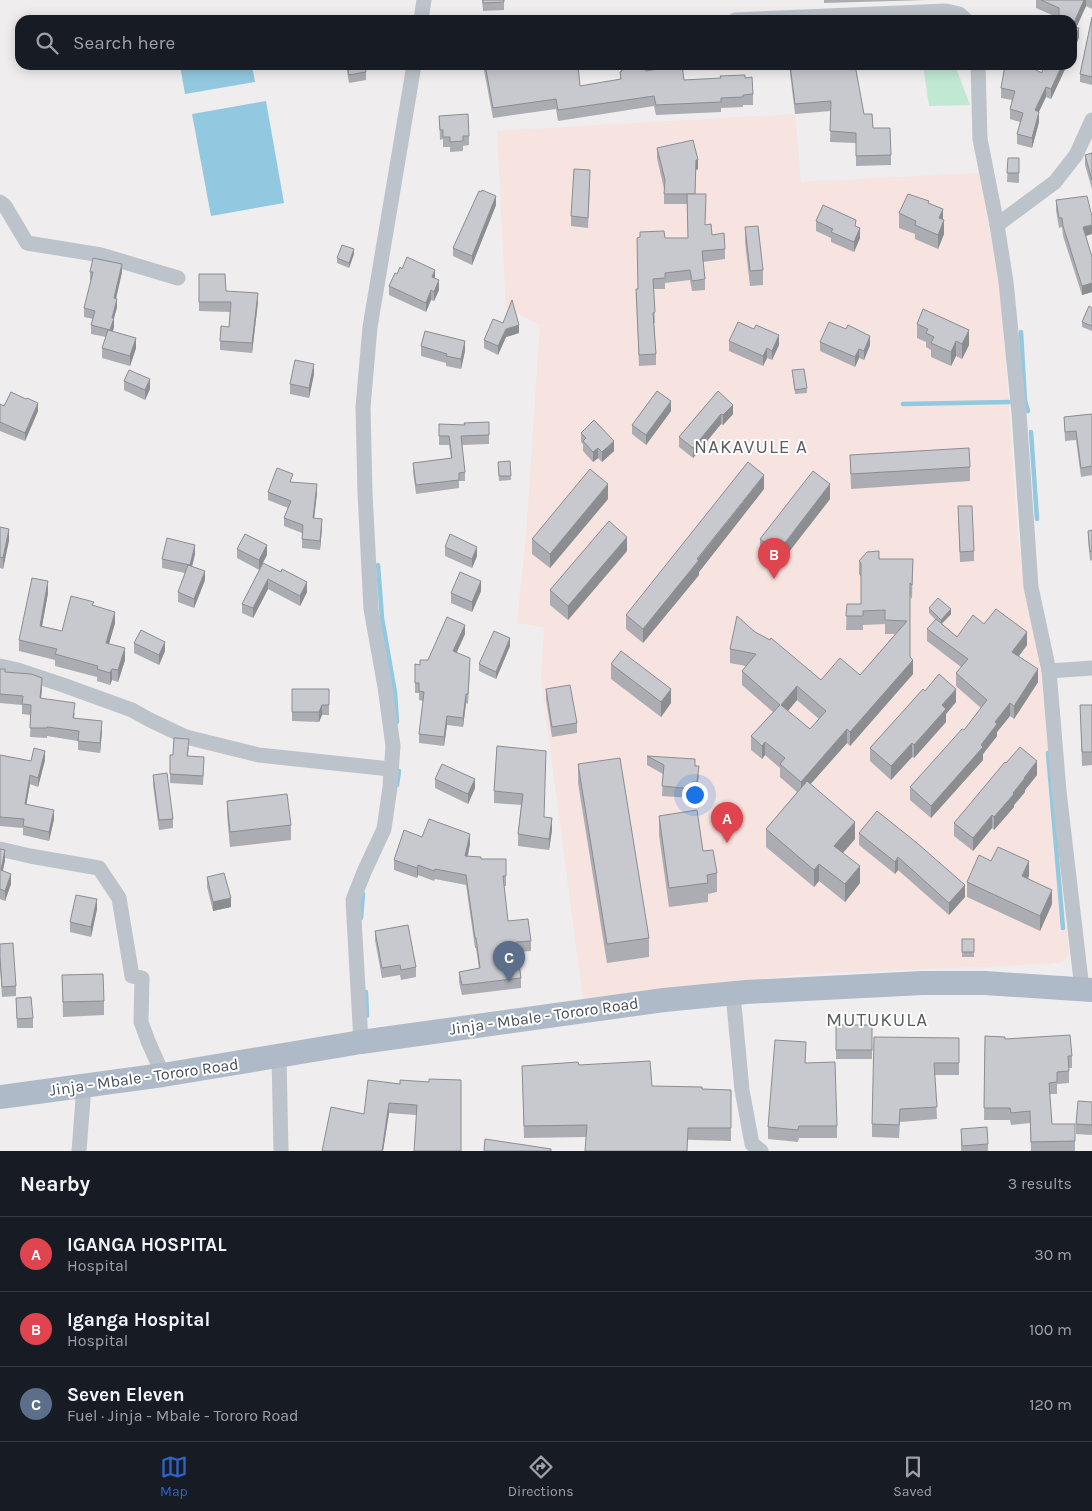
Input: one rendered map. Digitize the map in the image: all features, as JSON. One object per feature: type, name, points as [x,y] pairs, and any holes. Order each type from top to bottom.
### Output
[{"type":"main road","name":"Jinja - Mbale - Tororo Road","points":[[0,1098],[163,1076],[360,1042],[651,1001],[733,994],[922,983],[985,983],[1087,989]]},
{"type":"street","points":[[422,15],[424,0]]},
{"type":"street","points":[[852,15],[946,11],[960,15]]},
{"type":"street","points":[[360,1042],[354,900],[364,872],[384,829],[393,746],[371,609],[363,407],[370,327],[413,70]]},
{"type":"street","points":[[978,70],[980,139],[1006,282],[1019,413],[1031,587],[1049,671],[1059,791],[1087,989]]},
{"type":"street","points":[[997,225],[1055,182],[1076,155],[1092,120]]},
{"type":"street","points":[[0,202],[5,206],[26,243],[101,255],[178,278]]},
{"type":"street","points":[[0,666],[63,684],[132,710],[186,737],[259,755],[390,769]]},
{"type":"street","points":[[1049,671],[1092,668]]},
{"type":"street","points":[[0,849],[99,868],[119,898],[132,976],[142,978],[141,1022],[163,1076]]},
{"type":"street","points":[[733,994],[742,1090],[752,1144],[761,1151]]},
{"type":"street","points":[[279,1057],[281,1151]]},
{"type":"street","points":[[79,1151],[84,1086]]},
{"type":"shaded area","points":[[795,114],[801,182],[979,173],[1001,295],[1018,540],[1034,619],[1041,675],[1069,954],[1063,962],[1047,964],[806,974],[583,999],[541,679],[544,627],[517,623],[526,537],[540,325],[506,307],[497,131]]},
{"type":"green space","points":[[924,70],[957,70],[970,105],[929,106]]},
{"type":"water","points":[[181,70],[253,70],[255,82],[185,94]]},
{"type":"water","points":[[266,101],[284,203],[211,216],[192,114]]},
{"type":"building","points":[[483,0],[504,0],[504,2],[483,3]]},
{"type":"building","points":[[1041,0],[1084,0],[1077,16],[1059,15],[1059,8]]},
{"type":"building","points":[[1092,17],[1092,77],[1080,74]]},
{"type":"building","points":[[348,70],[366,70],[366,72],[349,75]]},
{"type":"building","points":[[486,70],[578,70],[580,86],[621,79],[620,72],[622,70],[683,70],[684,80],[721,78],[720,76],[745,75],[745,78],[752,77],[753,94],[743,95],[743,97],[721,98],[721,102],[656,105],[654,96],[558,110],[556,99],[493,108]]},
{"type":"building","points":[[791,70],[856,70],[864,114],[872,114],[873,128],[890,128],[891,155],[856,156],[856,133],[830,131],[831,101],[795,104]]},
{"type":"building","points":[[1004,70],[1036,70],[1042,73],[1042,70],[1060,70],[1051,89],[1046,87],[1035,110],[1039,112],[1032,138],[1017,134],[1023,113],[1010,109],[1015,91],[1001,88]]},
{"type":"building","points":[[468,114],[469,136],[463,136],[463,141],[450,142],[450,137],[443,137],[443,130],[440,130],[439,116]]},
{"type":"building","points":[[693,140],[698,160],[696,160],[695,194],[664,194],[665,180],[657,148]]},
{"type":"building","points":[[1092,153],[1092,180],[1085,155]]},
{"type":"building","points":[[1008,158],[1019,158],[1019,173],[1007,173]]},
{"type":"building","points":[[574,169],[590,170],[588,218],[571,216]]},
{"type":"building","points":[[482,190],[496,196],[472,256],[453,248],[479,191],[481,192]]},
{"type":"building","points":[[687,194],[706,194],[705,225],[711,224],[712,235],[724,233],[725,249],[702,251],[705,279],[692,281],[690,270],[665,273],[665,278],[653,279],[656,354],[639,355],[636,289],[638,289],[637,238],[640,237],[640,232],[664,231],[665,238],[688,238]]},
{"type":"building","points":[[908,194],[929,201],[928,203],[943,209],[939,218],[944,220],[938,235],[915,225],[916,221],[899,213]]},
{"type":"building","points":[[1087,196],[1092,225],[1083,227],[1092,257],[1092,283],[1082,286],[1062,218],[1059,218],[1056,200]]},
{"type":"building","points":[[823,205],[856,220],[855,226],[860,228],[854,242],[831,232],[833,229],[816,221]]},
{"type":"building","points":[[758,226],[763,270],[750,271],[745,227]]},
{"type":"building","points":[[342,245],[354,249],[349,263],[337,258]]},
{"type":"building","points":[[407,257],[435,270],[432,277],[439,280],[434,292],[431,290],[426,303],[389,286],[395,273],[397,274],[400,267],[402,269]]},
{"type":"building","points":[[93,258],[122,264],[114,298],[117,299],[112,318],[114,318],[110,330],[91,325],[95,311],[84,308],[93,272],[90,272]]},
{"type":"building","points":[[199,274],[225,274],[226,291],[258,293],[252,343],[220,341],[221,326],[229,327],[231,302],[199,302]]},
{"type":"building","points":[[512,300],[519,325],[506,329],[498,346],[484,340],[493,319],[503,323]]},
{"type":"building","points":[[1089,306],[1092,308],[1092,326],[1082,322]]},
{"type":"building","points":[[923,309],[969,330],[962,344],[956,341],[951,352],[931,343],[934,337],[926,333],[928,329],[917,324]]},
{"type":"building","points":[[738,322],[754,329],[756,325],[779,335],[772,351],[767,348],[763,356],[729,341]]},
{"type":"building","points":[[829,322],[846,329],[848,325],[870,336],[864,351],[859,349],[855,357],[820,342]]},
{"type":"building","points":[[108,330],[136,338],[130,356],[102,348]]},
{"type":"building","points":[[425,331],[465,341],[461,359],[446,356],[447,354],[421,346]]},
{"type":"building","points":[[295,360],[314,364],[309,388],[290,384]]},
{"type":"building","points":[[804,369],[807,388],[795,390],[792,370]]},
{"type":"building","points":[[129,370],[150,379],[145,390],[124,381]]},
{"type":"building","points":[[657,391],[671,401],[646,435],[632,425]]},
{"type":"building","points":[[718,391],[733,405],[723,415],[721,414],[693,448],[679,437]]},
{"type":"building","points":[[11,392],[38,403],[25,433],[0,422],[0,404],[4,406]]},
{"type":"building","points":[[1092,414],[1092,466],[1081,468],[1076,431],[1065,432],[1064,417]]},
{"type":"building","points":[[594,420],[614,441],[602,452],[598,448],[593,452],[583,441],[586,438],[581,433]]},
{"type":"building","points":[[489,422],[489,435],[461,436],[465,472],[459,473],[459,480],[416,485],[413,463],[452,458],[449,436],[439,436],[439,424],[465,425],[464,423]]},
{"type":"building","points":[[969,448],[970,467],[851,474],[850,455]]},
{"type":"building","points":[[510,461],[511,476],[499,476],[498,462]]},
{"type":"building","points":[[748,462],[764,475],[643,629],[626,615]]},
{"type":"building","points":[[277,468],[293,474],[290,482],[317,484],[313,518],[322,519],[320,541],[302,539],[303,525],[284,518],[291,501],[268,492]]},
{"type":"building","points":[[590,469],[608,484],[550,554],[532,539]]},
{"type":"building","points":[[813,471],[830,484],[778,552],[760,539]]},
{"type":"building","points":[[958,506],[972,506],[974,551],[960,552]]},
{"type":"building","points":[[609,521],[627,537],[568,606],[550,590]]},
{"type":"building","points":[[0,527],[9,529],[3,558],[0,557]]},
{"type":"building","points":[[1092,530],[1092,551],[1090,552],[1088,531]]},
{"type":"building","points":[[245,534],[267,545],[259,560],[237,549]]},
{"type":"building","points":[[450,534],[477,547],[472,559],[445,547]]},
{"type":"building","points":[[167,538],[195,545],[190,565],[162,559]]},
{"type":"building","points":[[879,551],[879,559],[913,559],[912,585],[910,583],[910,657],[913,660],[850,732],[847,729],[801,782],[780,764],[785,758],[765,742],[762,746],[751,736],[780,705],[742,671],[756,654],[730,649],[737,616],[755,632],[770,640],[771,638],[821,680],[840,658],[860,675],[907,621],[885,620],[885,610],[863,611],[863,616],[846,616],[847,604],[861,604],[861,563],[859,561],[867,552]],"holes":[[[797,686],[826,711],[810,729],[781,705]]]},
{"type":"building","points":[[263,563],[281,572],[282,569],[307,582],[300,596],[268,579],[253,608],[242,604]]},
{"type":"building","points":[[188,565],[205,571],[194,599],[178,592]]},
{"type":"building","points":[[460,572],[481,581],[472,602],[451,593]]},
{"type":"building","points":[[32,578],[48,581],[40,626],[62,631],[71,596],[94,602],[92,605],[115,612],[106,643],[125,648],[118,670],[112,669],[110,673],[97,669],[98,666],[55,654],[57,649],[19,640]]},
{"type":"building","points":[[938,598],[951,609],[941,620],[929,608]]},
{"type":"building","points":[[996,609],[1027,632],[1012,652],[1038,669],[1014,706],[1010,703],[995,722],[997,724],[981,745],[983,747],[931,806],[910,787],[962,729],[964,730],[987,700],[956,673],[968,659],[927,629],[936,619],[957,637],[973,615],[984,624]]},
{"type":"building","points":[[447,617],[465,625],[453,651],[470,658],[468,694],[466,694],[463,718],[447,716],[444,737],[419,734],[424,692],[419,691],[419,683],[415,683],[415,664],[420,665],[420,660],[428,660]]},
{"type":"building","points":[[141,630],[165,642],[159,655],[134,643]]},
{"type":"building","points":[[494,631],[510,638],[496,672],[479,664]]},
{"type":"building","points":[[621,651],[671,689],[661,702],[611,664]]},
{"type":"building","points":[[0,669],[5,669],[5,672],[31,674],[42,678],[40,698],[75,703],[73,718],[102,721],[100,743],[78,741],[79,731],[47,727],[30,728],[31,705],[22,704],[23,696],[0,694]]},
{"type":"building","points":[[939,674],[956,689],[942,705],[946,709],[914,745],[912,743],[891,766],[870,748]]},
{"type":"building","points":[[570,685],[577,723],[552,727],[546,689]]},
{"type":"building","points":[[292,689],[329,689],[329,705],[322,705],[319,712],[292,712]]},
{"type":"building","points":[[1080,705],[1092,705],[1092,752],[1082,752]]},
{"type":"building","points":[[174,738],[189,739],[187,756],[204,757],[203,776],[170,774],[170,755],[173,755]]},
{"type":"building","points":[[497,746],[546,751],[544,817],[552,818],[549,839],[518,834],[523,794],[494,791]]},
{"type":"building","points":[[1020,747],[1037,761],[1014,794],[994,817],[992,815],[973,838],[954,823]]},
{"type":"building","points":[[34,748],[45,751],[38,778],[30,775],[25,804],[54,810],[49,832],[23,826],[24,819],[0,817],[0,755],[31,761]]},
{"type":"building","points":[[647,756],[695,759],[695,766],[699,766],[697,782],[692,782],[692,789],[662,786],[664,765]]},
{"type":"building","points":[[620,758],[649,938],[607,944],[578,764]]},
{"type":"building","points":[[442,764],[475,779],[468,794],[435,779]]},
{"type":"building","points":[[167,773],[173,819],[159,820],[153,775]]},
{"type":"building","points":[[807,781],[855,822],[834,846],[860,866],[845,884],[819,864],[814,870],[766,829]]},
{"type":"building","points":[[287,794],[291,825],[230,832],[227,801]]},
{"type":"building","points":[[697,810],[703,851],[713,850],[717,873],[707,875],[708,883],[669,888],[659,816]]},
{"type":"building","points":[[877,811],[965,885],[949,903],[898,857],[895,862],[859,833]]},
{"type":"building","points":[[429,819],[470,834],[465,856],[481,857],[481,859],[506,859],[506,876],[503,876],[508,921],[528,919],[531,941],[516,942],[521,978],[462,985],[459,972],[480,968],[466,875],[435,869],[434,871],[418,865],[417,868],[394,860],[404,830],[422,837]]},
{"type":"building","points":[[998,847],[1029,861],[1022,876],[1052,890],[1040,916],[967,882],[979,855],[991,861]]},
{"type":"building","points":[[0,849],[5,850],[1,870],[11,874],[5,891],[0,889]]},
{"type":"building","points":[[224,873],[231,898],[213,902],[207,877]]},
{"type":"building","points":[[76,895],[97,899],[91,927],[70,922]]},
{"type":"building","points":[[408,925],[416,967],[401,970],[400,965],[382,968],[375,931]]},
{"type":"building","points":[[962,939],[974,939],[974,952],[962,952]]},
{"type":"building","points":[[13,943],[16,986],[2,987],[0,944]]},
{"type":"building","points":[[103,974],[104,1001],[63,1002],[62,975]]},
{"type":"building","points":[[31,997],[33,1018],[17,1019],[16,998]]},
{"type":"building","points":[[836,1025],[872,1025],[872,1050],[836,1050]]},
{"type":"building","points":[[1070,1035],[1072,1056],[1068,1056],[1069,1071],[1057,1072],[1057,1082],[1049,1083],[1052,1124],[1075,1124],[1075,1141],[1031,1142],[1030,1111],[1011,1113],[1010,1108],[984,1108],[985,1036],[1005,1037],[1005,1039]]},
{"type":"building","points":[[874,1037],[959,1038],[959,1063],[934,1063],[937,1107],[900,1109],[899,1125],[872,1124]]},
{"type":"building","points":[[775,1040],[806,1042],[805,1063],[835,1062],[837,1126],[799,1126],[798,1130],[768,1127]]},
{"type":"building","points":[[650,1061],[652,1086],[702,1087],[702,1089],[731,1090],[731,1128],[688,1128],[687,1151],[585,1151],[587,1125],[524,1126],[522,1066],[578,1062],[579,1065]]},
{"type":"building","points":[[429,1079],[461,1080],[461,1151],[414,1151],[417,1105],[389,1103],[382,1151],[322,1151],[331,1107],[364,1114],[368,1080],[400,1084],[400,1080],[429,1082]]},
{"type":"building","points":[[1078,1101],[1092,1102],[1092,1125],[1076,1124]]},
{"type":"building","points":[[987,1127],[988,1144],[962,1146],[961,1129]]},
{"type":"building","points":[[485,1139],[551,1149],[551,1151],[484,1151]]},
{"type":"waterway","points":[[1021,332],[1025,401],[1028,411]]},
{"type":"waterway","points":[[903,404],[1009,402]]},
{"type":"waterway","points":[[1031,432],[1037,519]]},
{"type":"waterway","points":[[378,565],[382,618],[395,693],[397,722]]},
{"type":"waterway","points":[[1048,753],[1063,928]]},
{"type":"waterway","points":[[397,785],[399,771]]},
{"type":"waterway","points":[[361,918],[363,894]]},
{"type":"waterway","points":[[366,992],[367,1016]]},
{"type":"place","name":"Iganga Hospital","points":[[774,579]]},
{"type":"place","name":"IGANGA HOSPITAL","points":[[727,843]]},
{"type":"place","name":"Seven Eleven","points":[[509,982]]},
{"type":"district","name":"NAKAVULE A","points":[[751,447]]},
{"type":"district","name":"MUTUKULA","points":[[877,1020]]}]
